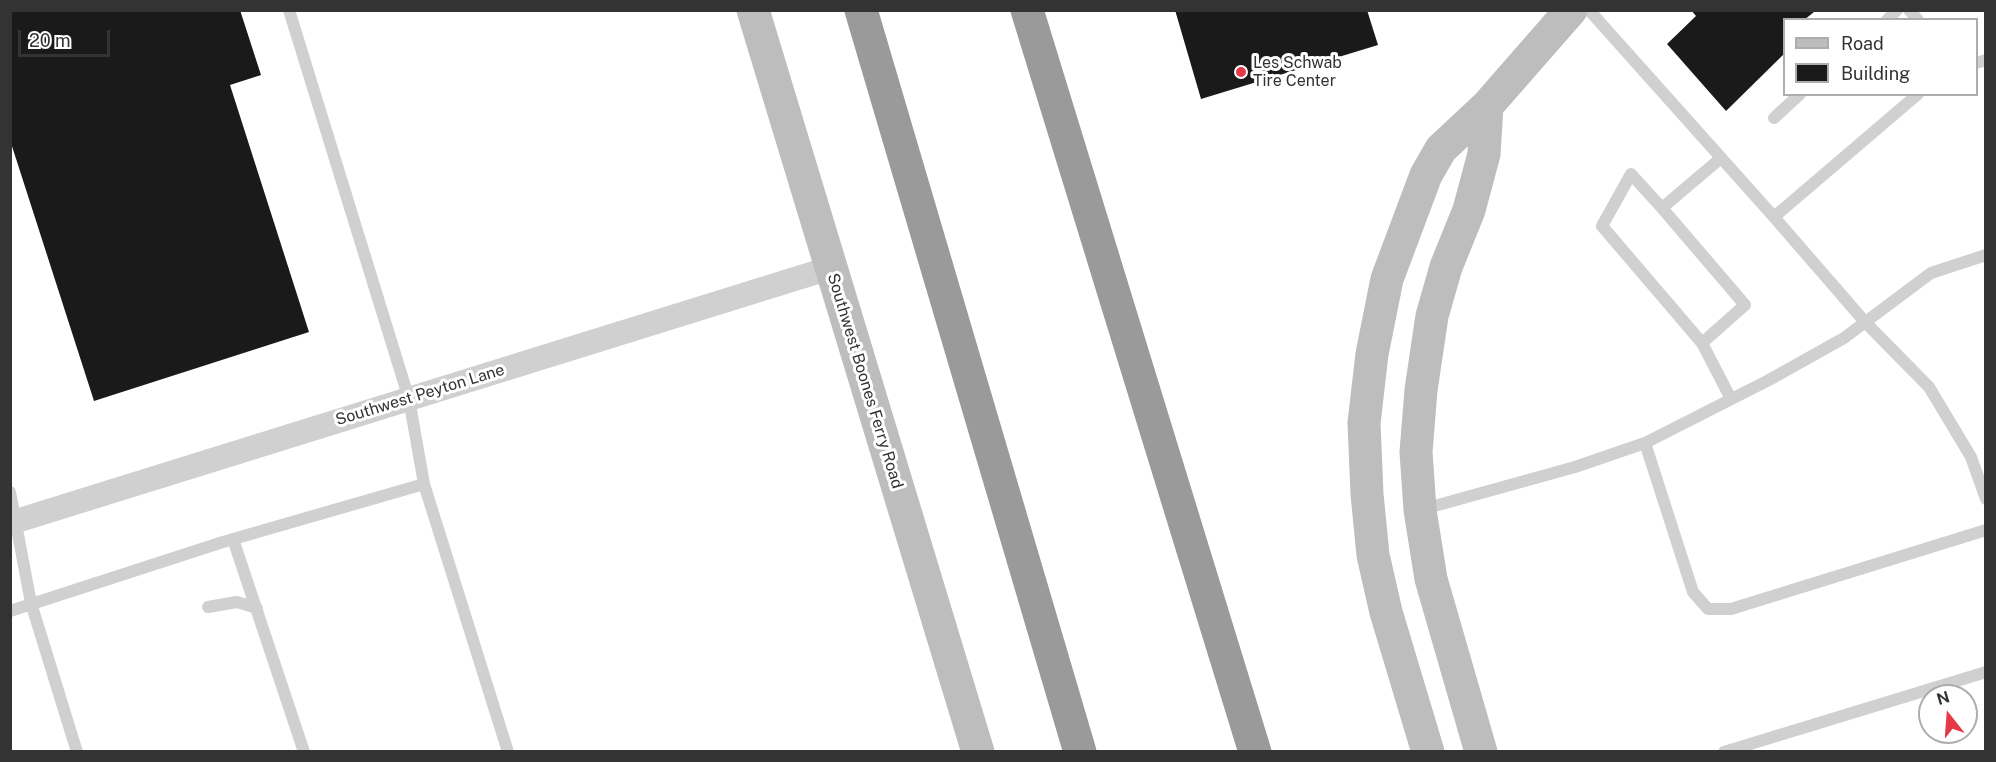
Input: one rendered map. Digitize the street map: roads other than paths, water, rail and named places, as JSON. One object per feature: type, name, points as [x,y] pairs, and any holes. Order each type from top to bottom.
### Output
[{"type":"highway","points":[[861,10],[1080,752]]},
{"type":"highway","points":[[1027,10],[1255,752]]},
{"type":"main road","name":"Southwest Boones Ferry Road","points":[[753,10],[978,752]]},
{"type":"main road","points":[[1428,752],[1386,612],[1373,555],[1367,494],[1364,423],[1371,354],[1387,279],[1426,175],[1441,149],[1487,106],[1570,10]]},
{"type":"main road","points":[[1481,752],[1431,579],[1420,510],[1416,452],[1421,390],[1432,316],[1446,267],[1468,210],[1484,154],[1487,106]]},
{"type":"street","name":"Southwest Peyton Lane","points":[[13,522],[830,268]]},
{"type":"lane","points":[[289,10],[409,399],[424,484],[508,752]]},
{"type":"lane","points":[[1589,10],[1865,322],[1929,387],[1971,457],[1986,499]]},
{"type":"lane","points":[[1774,118],[1798,96]]},
{"type":"lane","points":[[1774,217],[1916,96]]},
{"type":"lane","points":[[1662,208],[1721,158]]},
{"type":"lane","points":[[1702,343],[1745,305],[1630,174],[1602,226],[1702,343],[1731,399]]},
{"type":"lane","points":[[1420,510],[1575,467],[1645,443],[1844,338],[1930,273],[1986,255]]},
{"type":"lane","points":[[1645,443],[1693,592],[1708,609],[1731,609],[1986,530]]},
{"type":"lane","points":[[10,610],[233,539],[424,484]]},
{"type":"lane","points":[[10,492],[13,522],[31,603],[76,752]]},
{"type":"lane","points":[[233,539],[304,752]]},
{"type":"lane","points":[[208,607],[237,602],[257,608]]},
{"type":"lane","points":[[1724,752],[1986,672]]},
{"type":"place","name":"Les Schwab Tire Center","points":[[1241,72]]}]
